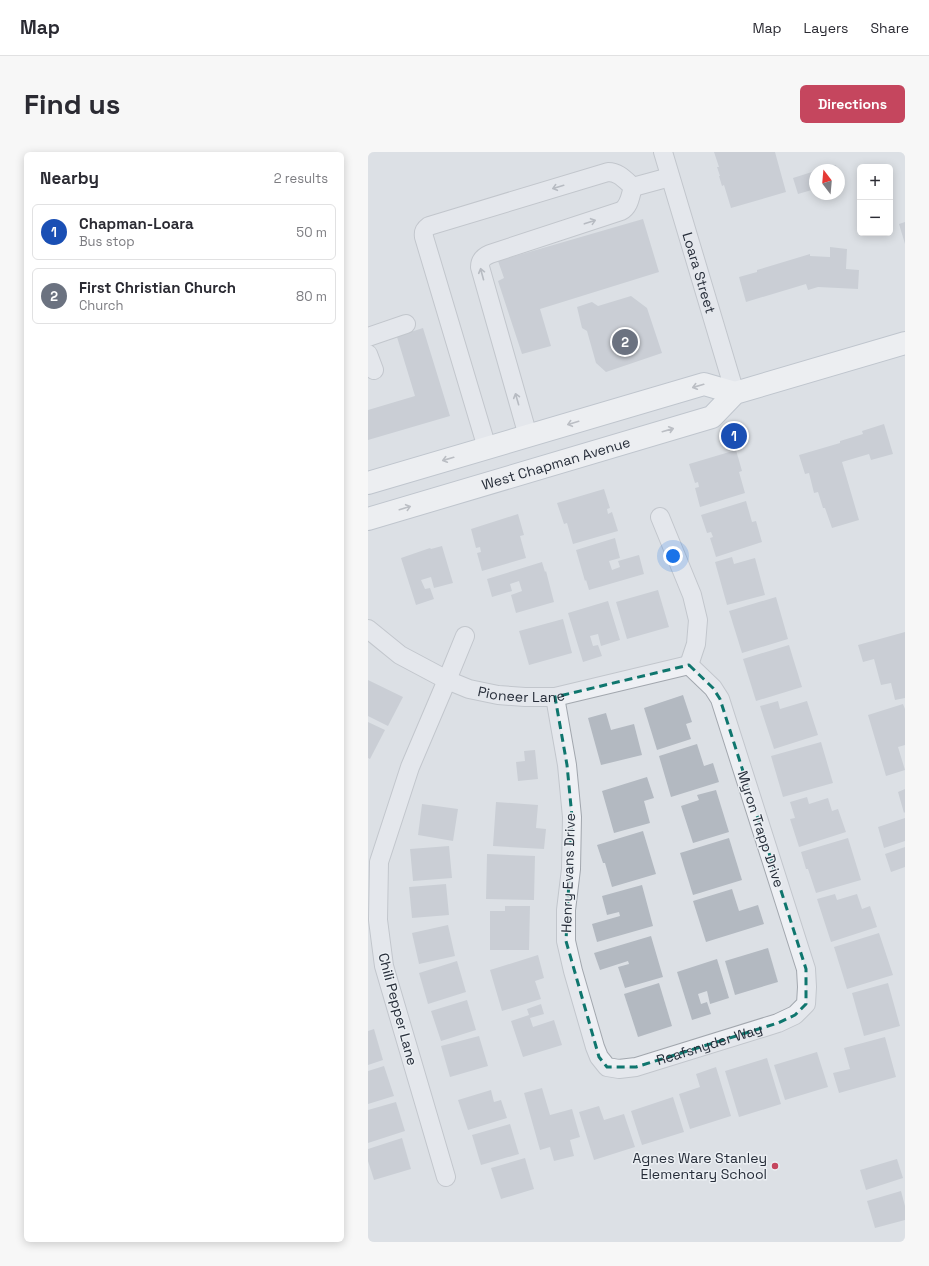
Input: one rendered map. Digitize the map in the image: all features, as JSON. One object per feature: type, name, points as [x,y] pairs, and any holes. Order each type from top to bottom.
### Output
[{"type":"main road","points":[[368,483],[704,384],[735,392],[905,343]]},
{"type":"main road","name":"West Chapman Avenue","points":[[368,519],[712,417],[735,392]]},
{"type":"street","name":"Loara Street","points":[[667,153],[670,177],[735,392]]},
{"type":"street","points":[[487,448],[424,237],[423,233],[425,229],[429,226],[608,172],[614,172],[620,175],[633,187]]},
{"type":"street","points":[[633,187],[670,177]]},
{"type":"street","points":[[528,436],[480,267],[480,262],[484,257],[490,254],[622,211],[628,206],[633,187]]},
{"type":"street","points":[[368,337],[406,324]]},
{"type":"street","points":[[660,517],[692,595],[698,620],[696,644],[689,665]]},
{"type":"street","name":"Pioneer Lane","points":[[368,629],[400,655],[447,680],[469,690],[498,695],[525,697],[555,696],[689,665]]},
{"type":"street","name":"Chili Pepper Lane","points":[[446,1177],[384,966],[373,861],[410,767],[465,636]]},
{"type":"street","name":"Myron Trapp Drive","points":[[689,665],[713,688],[720,698],[806,969],[806,1004]]},
{"type":"street","name":"Henry Evans Drive","points":[[555,696],[567,765],[572,817],[570,868],[566,910],[566,941],[595,1047],[607,1067]]},
{"type":"street","name":"Reafsnyder Way","points":[[607,1067],[619,1069],[636,1066],[778,1023],[795,1015],[806,1004]]},
{"type":"highlighted area","points":[[689,665],[713,688],[720,699],[806,969],[806,1004],[795,1015],[778,1023],[636,1067],[607,1067],[599,1057],[566,941],[572,817],[567,765],[555,697]]},
{"type":"building","points":[[714,152],[775,152],[786,192],[731,208],[724,185],[722,186],[717,167],[719,167]]},
{"type":"building","points":[[809,173],[809,191],[798,194],[793,178]]},
{"type":"building","points":[[643,219],[659,272],[540,309],[551,346],[522,354],[498,281],[504,278],[498,261]]},
{"type":"building","points":[[905,222],[905,244],[899,224]]},
{"type":"building","points":[[830,247],[847,249],[846,269],[859,270],[858,289],[818,287],[808,290],[806,284],[746,302],[739,277],[810,254],[810,256],[830,257]]},
{"type":"building","points":[[631,296],[647,308],[662,353],[606,372],[596,363],[587,331],[582,328],[577,307],[592,302],[598,306]]},
{"type":"building","points":[[423,328],[450,416],[368,440],[368,410],[415,396],[397,337]]},
{"type":"building","points":[[884,424],[893,454],[871,460],[869,454],[842,462],[859,520],[832,528],[818,492],[814,493],[809,473],[805,474],[799,455],[840,443],[840,441],[863,434],[862,431]]},
{"type":"building","points":[[736,450],[742,471],[739,472],[745,493],[700,507],[695,488],[699,487],[698,482],[695,483],[689,464]]},
{"type":"building","points":[[604,489],[610,508],[607,509],[608,514],[612,512],[618,531],[573,544],[567,523],[564,524],[557,503]]},
{"type":"building","points":[[746,501],[752,522],[756,521],[762,542],[716,557],[710,538],[713,537],[711,532],[707,533],[701,515]]},
{"type":"building","points":[[518,514],[524,535],[520,536],[526,558],[482,571],[477,553],[481,552],[480,547],[476,548],[471,529]]},
{"type":"building","points":[[615,538],[620,558],[609,561],[612,570],[620,567],[618,561],[639,555],[644,574],[589,590],[576,550]]},
{"type":"building","points":[[442,546],[453,583],[434,588],[431,577],[421,580],[425,589],[430,588],[434,599],[416,605],[401,558],[430,548]]},
{"type":"building","points":[[732,557],[734,564],[755,558],[765,595],[727,605],[715,562]]},
{"type":"building","points":[[542,562],[545,572],[546,571],[554,602],[516,613],[511,595],[522,591],[519,581],[510,584],[512,591],[492,597],[487,579]]},
{"type":"building","points":[[658,590],[669,627],[627,639],[616,602]]},
{"type":"building","points":[[776,597],[788,639],[742,653],[729,611]]},
{"type":"building","points":[[608,601],[620,640],[601,646],[598,634],[590,636],[593,646],[598,645],[602,656],[583,662],[568,613]]},
{"type":"building","points":[[563,619],[572,653],[529,665],[519,631]]},
{"type":"building","points":[[905,632],[905,698],[895,700],[891,683],[881,685],[874,659],[863,662],[858,645]]},
{"type":"building","points":[[789,645],[802,687],[756,701],[743,659]]},
{"type":"building","points":[[368,680],[403,697],[388,726],[368,716]]},
{"type":"building","points":[[683,695],[692,722],[686,724],[691,739],[657,750],[644,708]]},
{"type":"building","points":[[778,701],[780,709],[807,701],[818,735],[774,749],[760,706]]},
{"type":"building","points":[[903,704],[905,709],[905,745],[898,747],[905,770],[886,776],[868,715]]},
{"type":"building","points":[[606,713],[611,730],[634,724],[642,755],[601,765],[588,718]]},
{"type":"building","points":[[368,722],[385,730],[370,759],[368,758]]},
{"type":"building","points":[[821,742],[833,783],[783,797],[771,756]]},
{"type":"building","points":[[697,744],[704,766],[713,763],[719,782],[671,797],[659,756]]},
{"type":"building","points":[[535,750],[538,779],[518,781],[516,762],[525,761],[524,751]]},
{"type":"building","points":[[647,777],[654,798],[644,801],[650,823],[614,833],[602,791]]},
{"type":"building","points":[[905,789],[905,812],[904,813],[898,792]]},
{"type":"building","points":[[716,790],[729,832],[693,843],[681,806],[699,800],[697,795]]},
{"type":"building","points":[[807,797],[809,804],[828,798],[832,811],[838,809],[846,832],[799,847],[790,819],[795,818],[790,802]]},
{"type":"building","points":[[496,802],[538,805],[536,828],[546,829],[544,849],[493,846]]},
{"type":"building","points":[[422,804],[458,809],[453,841],[418,835]]},
{"type":"building","points":[[905,818],[905,841],[884,848],[878,827]]},
{"type":"building","points":[[643,831],[656,874],[612,887],[605,863],[603,863],[597,845]]},
{"type":"building","points":[[729,838],[742,880],[693,895],[680,853]]},
{"type":"building","points":[[848,838],[861,880],[816,893],[801,852]]},
{"type":"building","points":[[449,846],[452,878],[413,881],[410,849]]},
{"type":"building","points":[[905,847],[905,867],[891,872],[885,854]]},
{"type":"building","points":[[487,854],[535,856],[534,900],[486,899]]},
{"type":"building","points":[[446,884],[449,915],[412,918],[409,887]]},
{"type":"building","points":[[642,885],[653,926],[597,942],[592,924],[620,916],[619,912],[607,915],[602,896]]},
{"type":"building","points":[[732,889],[739,911],[758,905],[764,924],[706,942],[693,901]]},
{"type":"building","points":[[835,894],[837,900],[857,894],[862,909],[870,906],[877,927],[831,942],[817,899]]},
{"type":"building","points":[[505,906],[530,906],[529,950],[490,950],[490,911],[505,911]]},
{"type":"building","points":[[448,925],[455,956],[419,964],[412,933]]},
{"type":"building","points":[[879,933],[893,975],[847,989],[834,947]]},
{"type":"building","points":[[651,936],[663,977],[625,988],[618,967],[629,964],[628,961],[600,970],[594,953]]},
{"type":"building","points":[[768,948],[778,982],[735,995],[725,961]]},
{"type":"building","points":[[538,955],[544,978],[535,981],[541,999],[502,1011],[490,970]]},
{"type":"building","points":[[717,959],[729,998],[710,1004],[707,991],[698,994],[701,1004],[707,1002],[711,1014],[692,1020],[677,972]]},
{"type":"building","points":[[457,961],[466,992],[428,1004],[419,973]]},
{"type":"building","points":[[659,983],[672,1026],[638,1037],[624,994]]},
{"type":"building","points":[[888,983],[900,1026],[864,1036],[852,993]]},
{"type":"building","points":[[467,1000],[476,1030],[441,1041],[431,1011]]},
{"type":"building","points":[[541,1004],[544,1014],[530,1018],[533,1027],[554,1020],[562,1045],[523,1057],[511,1021],[529,1015],[527,1009]]},
{"type":"building","points":[[374,1029],[383,1060],[368,1065],[368,1031]]},
{"type":"building","points":[[479,1036],[488,1066],[450,1077],[441,1046]]},
{"type":"building","points":[[885,1037],[896,1077],[839,1093],[833,1073],[850,1069],[844,1048]]},
{"type":"building","points":[[817,1052],[828,1087],[785,1100],[774,1065]]},
{"type":"building","points":[[767,1058],[781,1104],[739,1117],[725,1071]]},
{"type":"building","points":[[384,1066],[394,1096],[368,1104],[368,1071]]},
{"type":"building","points":[[716,1067],[731,1116],[690,1129],[679,1094],[700,1087],[696,1074]]},
{"type":"building","points":[[542,1088],[550,1115],[572,1109],[580,1137],[570,1140],[574,1156],[554,1161],[550,1147],[540,1150],[524,1093]]},
{"type":"building","points":[[491,1090],[494,1102],[501,1100],[507,1118],[468,1130],[458,1100]]},
{"type":"building","points":[[673,1097],[684,1132],[642,1145],[631,1111]]},
{"type":"building","points":[[396,1102],[405,1131],[368,1143],[368,1110]]},
{"type":"building","points":[[599,1106],[604,1120],[624,1114],[635,1147],[594,1160],[579,1112]]},
{"type":"building","points":[[510,1124],[519,1154],[481,1165],[472,1135]]},
{"type":"building","points":[[402,1138],[411,1169],[374,1180],[368,1161],[368,1149]]},
{"type":"building","points":[[525,1158],[534,1189],[501,1199],[491,1168]]},
{"type":"building","points":[[897,1159],[903,1178],[866,1190],[860,1170]]},
{"type":"building","points":[[901,1191],[905,1206],[905,1220],[875,1228],[867,1201]]},
{"type":"place","name":"First Christian Church","points":[[625,342]]},
{"type":"place","name":"Chapman-Loara","points":[[734,436]]},
{"type":"place","name":"Agnes Ware Stanley Elementary School","points":[[775,1166]]}]
